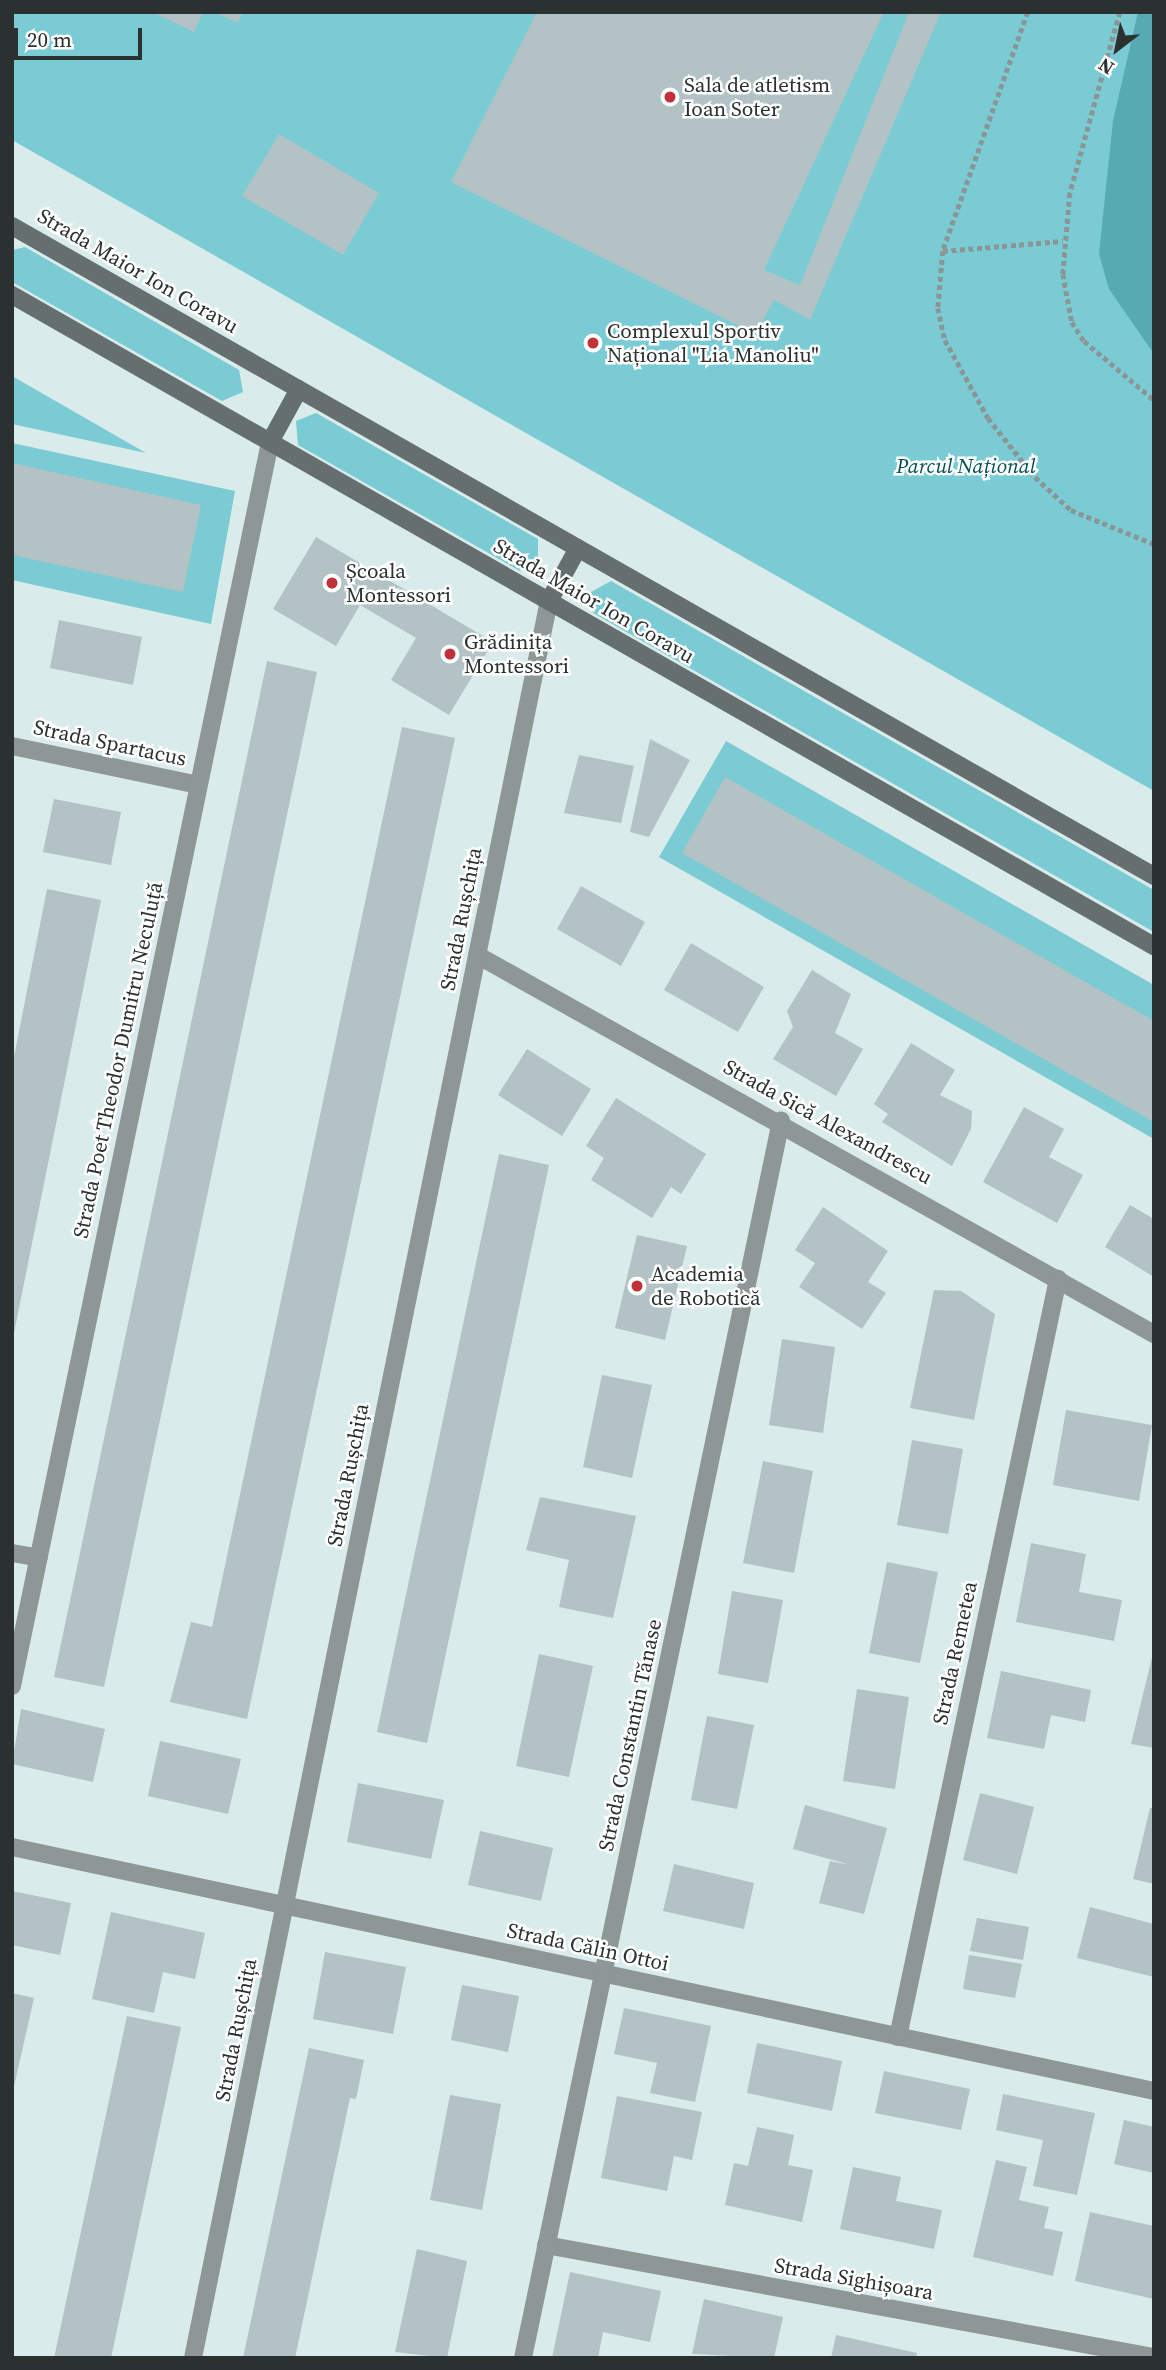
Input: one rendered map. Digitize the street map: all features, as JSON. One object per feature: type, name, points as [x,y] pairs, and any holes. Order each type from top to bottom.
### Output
[{"type":"street","name":"Strada Maior Ion Coravu","points":[[12,226],[1154,876]]},
{"type":"street","name":"Strada Maior Ion Coravu","points":[[12,295],[1154,946]]},
{"type":"street","points":[[270,442],[299,389]]},
{"type":"street","name":"Strada Poet Theodor Dumitru Neculuță","points":[[12,1686],[270,442]]},
{"type":"street","points":[[549,601],[578,548]]},
{"type":"street","name":"Strada Rușchița","points":[[193,2358],[549,601]]},
{"type":"street","name":"Strada Spartacus","points":[[12,746],[198,785]]},
{"type":"street","name":"Strada Sică Alexandrescu","points":[[477,955],[781,1121],[1154,1334]]},
{"type":"street","name":"Strada Constantin Tănase","points":[[523,2358],[781,1121]]},
{"type":"street","name":"Strada Remetea","points":[[898,2037],[1058,1279]]},
{"type":"street","points":[[12,1553],[38,1558]]},
{"type":"street","name":"Strada Călin Ottoi","points":[[12,1847],[1154,2091]]},
{"type":"street","name":"Strada Sighișoara","points":[[546,2245],[1154,2357]]},
{"type":"path","points":[[1028,12],[943,251],[938,308],[945,340],[1007,446],[1070,510],[1154,544]]},
{"type":"path","points":[[1120,12],[1070,193],[1063,241],[1063,274],[1072,322],[1100,357],[1154,400]]},
{"type":"path","points":[[943,251],[1063,241]]},
{"type":"green space","name":"Parcul Național","points":[[12,12],[1154,12],[1154,791],[12,140]]},
{"type":"green space","points":[[25,247],[239,370],[243,392],[222,401],[12,282],[12,250]]},
{"type":"green space","points":[[12,376],[146,453],[12,424]]},
{"type":"green space","points":[[316,413],[538,539],[538,560],[520,571],[298,445],[296,421]]},
{"type":"green space","points":[[12,443],[235,491],[211,624],[12,580]]},
{"type":"green space","points":[[611,581],[1154,890],[1154,932],[593,613],[591,592]]},
{"type":"green space","points":[[726,741],[1154,985],[1154,1139],[659,857]]},
{"type":"shaded area","points":[[1138,12],[1154,12],[1154,354],[1109,289],[1099,254],[1113,121]]},
{"type":"building","points":[[152,12],[203,12],[194,32]]},
{"type":"building","points":[[215,12],[243,12],[238,23]]},
{"type":"building","name":"Sala de atletism Ioan Soter","points":[[537,12],[884,12],[764,270],[800,285],[909,12],[941,12],[810,320],[774,300],[755,334],[451,182]]},
{"type":"building","points":[[279,134],[379,193],[343,255],[242,196]]},
{"type":"building","points":[[12,463],[201,505],[183,592],[12,555]]},
{"type":"building","points":[[316,537],[493,642],[449,715],[391,680],[416,638],[360,605],[336,646],[273,609]]},
{"type":"building","points":[[59,620],[142,637],[133,685],[50,668]]},
{"type":"building","points":[[267,661],[317,672],[104,1687],[54,1677]]},
{"type":"building","points":[[402,727],[455,738],[247,1719],[170,1702],[191,1622],[212,1627]]},
{"type":"building","points":[[650,739],[690,760],[649,837],[630,832]]},
{"type":"building","points":[[579,755],[634,766],[621,823],[564,813]]},
{"type":"building","points":[[725,777],[1154,1021],[1154,1122],[682,853]]},
{"type":"building","points":[[54,799],[121,812],[111,865],[43,852]]},
{"type":"building","points":[[581,886],[645,922],[621,966],[557,929]]},
{"type":"building","points":[[47,889],[101,900],[13,1338],[12,1067]]},
{"type":"building","points":[[691,943],[764,987],[738,1032],[664,990]]},
{"type":"building","points":[[812,970],[851,994],[835,1033],[863,1049],[836,1096],[773,1059],[793,1027],[787,1011]]},
{"type":"building","points":[[911,1043],[955,1070],[940,1095],[972,1111],[971,1129],[952,1166],[882,1122],[888,1114],[874,1104]]},
{"type":"building","points":[[527,1049],[591,1089],[562,1136],[498,1095]]},
{"type":"building","points":[[616,1098],[706,1154],[681,1194],[671,1187],[652,1218],[591,1180],[604,1158],[586,1146]]},
{"type":"building","points":[[1024,1107],[1064,1129],[1049,1157],[1083,1175],[1057,1223],[983,1182]]},
{"type":"building","points":[[499,1154],[549,1165],[427,1743],[377,1732]]},
{"type":"building","points":[[1130,1205],[1154,1219],[1154,1277],[1105,1247]]},
{"type":"building","points":[[823,1207],[888,1251],[868,1282],[886,1293],[862,1329],[799,1287],[815,1263],[795,1250]]},
{"type":"building","points":[[637,1235],[687,1246],[665,1340],[615,1328]]},
{"type":"building","points":[[934,1290],[961,1291],[995,1314],[974,1420],[910,1408]]},
{"type":"building","points":[[782,1339],[835,1347],[823,1433],[769,1425]]},
{"type":"building","points":[[602,1375],[652,1385],[632,1478],[583,1467]]},
{"type":"building","points":[[1066,1410],[1152,1425],[1139,1501],[1053,1485]]},
{"type":"building","points":[[912,1440],[963,1449],[948,1534],[897,1525]]},
{"type":"building","points":[[763,1461],[813,1471],[794,1573],[743,1563]]},
{"type":"building","points":[[540,1497],[636,1516],[613,1618],[559,1607],[569,1560],[526,1550]]},
{"type":"building","points":[[1031,1543],[1086,1554],[1079,1592],[1122,1600],[1114,1641],[1016,1622]]},
{"type":"building","points":[[887,1562],[938,1572],[920,1663],[869,1653]]},
{"type":"building","points":[[732,1591],[783,1600],[768,1683],[718,1674]]},
{"type":"building","points":[[1154,1653],[1154,1748],[1131,1744]]},
{"type":"building","points":[[539,1654],[593,1666],[569,1777],[516,1766]]},
{"type":"building","points":[[1001,1671],[1091,1690],[1085,1722],[1051,1715],[1044,1749],[987,1738]]},
{"type":"building","points":[[857,1689],[909,1697],[895,1789],[843,1781]]},
{"type":"building","points":[[21,1709],[105,1729],[93,1782],[12,1764]]},
{"type":"building","points":[[707,1716],[754,1725],[737,1809],[691,1800]]},
{"type":"building","points":[[160,1741],[241,1759],[228,1814],[148,1796]]},
{"type":"building","points":[[358,1783],[444,1800],[431,1859],[347,1842]]},
{"type":"building","points":[[980,1793],[1034,1807],[1017,1874],[963,1860]]},
{"type":"building","points":[[805,1805],[887,1828],[864,1914],[819,1903],[830,1861],[851,1865],[793,1849]]},
{"type":"building","points":[[1150,1808],[1154,1808],[1154,1884],[1133,1879]]},
{"type":"building","points":[[480,1831],[553,1848],[541,1901],[468,1885]]},
{"type":"building","points":[[674,1864],[754,1883],[744,1929],[663,1911]]},
{"type":"building","points":[[12,1891],[71,1903],[60,1955],[12,1945]]},
{"type":"building","points":[[1090,1907],[1154,1924],[1154,1977],[1077,1958]]},
{"type":"building","points":[[111,1912],[205,1933],[195,1979],[163,1972],[154,2013],[92,1999]]},
{"type":"building","points":[[977,1918],[1029,1927],[1023,1960],[970,1951]]},
{"type":"building","points":[[325,1952],[406,1967],[393,2034],[313,2019]]},
{"type":"building","points":[[969,1955],[1022,1964],[1015,1998],[963,1989]]},
{"type":"building","points":[[462,1985],[519,1996],[508,2052],[451,2040]]},
{"type":"building","points":[[12,1993],[34,1998],[13,2091],[12,2091]]},
{"type":"building","points":[[624,2008],[711,2026],[695,2102],[650,2093],[657,2063],[614,2054]]},
{"type":"building","points":[[127,2016],[181,2027],[111,2358],[54,2358]]},
{"type":"building","points":[[757,2043],[842,2061],[832,2111],[747,2093]]},
{"type":"building","points":[[309,2048],[364,2060],[356,2099],[350,2098],[295,2358],[243,2358]]},
{"type":"building","points":[[884,2071],[970,2089],[961,2130],[875,2113]]},
{"type":"building","points":[[1003,2094],[1095,2113],[1077,2195],[1033,2186],[1043,2140],[996,2130]]},
{"type":"building","points":[[450,2095],[501,2104],[482,2210],[430,2200]]},
{"type":"building","points":[[617,2096],[702,2112],[692,2160],[674,2156],[667,2191],[601,2178]]},
{"type":"building","points":[[1124,2120],[1154,2127],[1154,2173],[1114,2164]]},
{"type":"building","points":[[757,2127],[794,2135],[788,2165],[813,2170],[802,2222],[725,2205],[734,2163],[748,2166]]},
{"type":"building","points":[[996,2160],[1027,2167],[1019,2200],[1049,2207],[1044,2228],[1063,2232],[1053,2276],[973,2257]]},
{"type":"building","points":[[853,2167],[901,2177],[896,2201],[942,2210],[934,2249],[840,2229]]},
{"type":"building","points":[[1090,2212],[1154,2226],[1154,2299],[1075,2281]]},
{"type":"building","points":[[417,2249],[467,2261],[447,2358],[395,2352]]},
{"type":"building","points":[[570,2272],[661,2291],[650,2342],[603,2332],[598,2358],[552,2358]]},
{"type":"building","points":[[704,2299],[783,2317],[774,2358],[692,2354]]},
{"type":"building","points":[[836,2335],[917,2353],[916,2358],[831,2358]]},
{"type":"place","name":"Sala de atletism Ioan Soter","points":[[670,97]]},
{"type":"place","name":"Complexul Sportiv Național \"Lia Manoliu\"","points":[[593,343]]},
{"type":"place","name":"Școala Montessori","points":[[332,583]]},
{"type":"place","name":"Grădinița Montessori","points":[[450,654]]},
{"type":"place","name":"Academia de Robotică","points":[[637,1286]]}]
